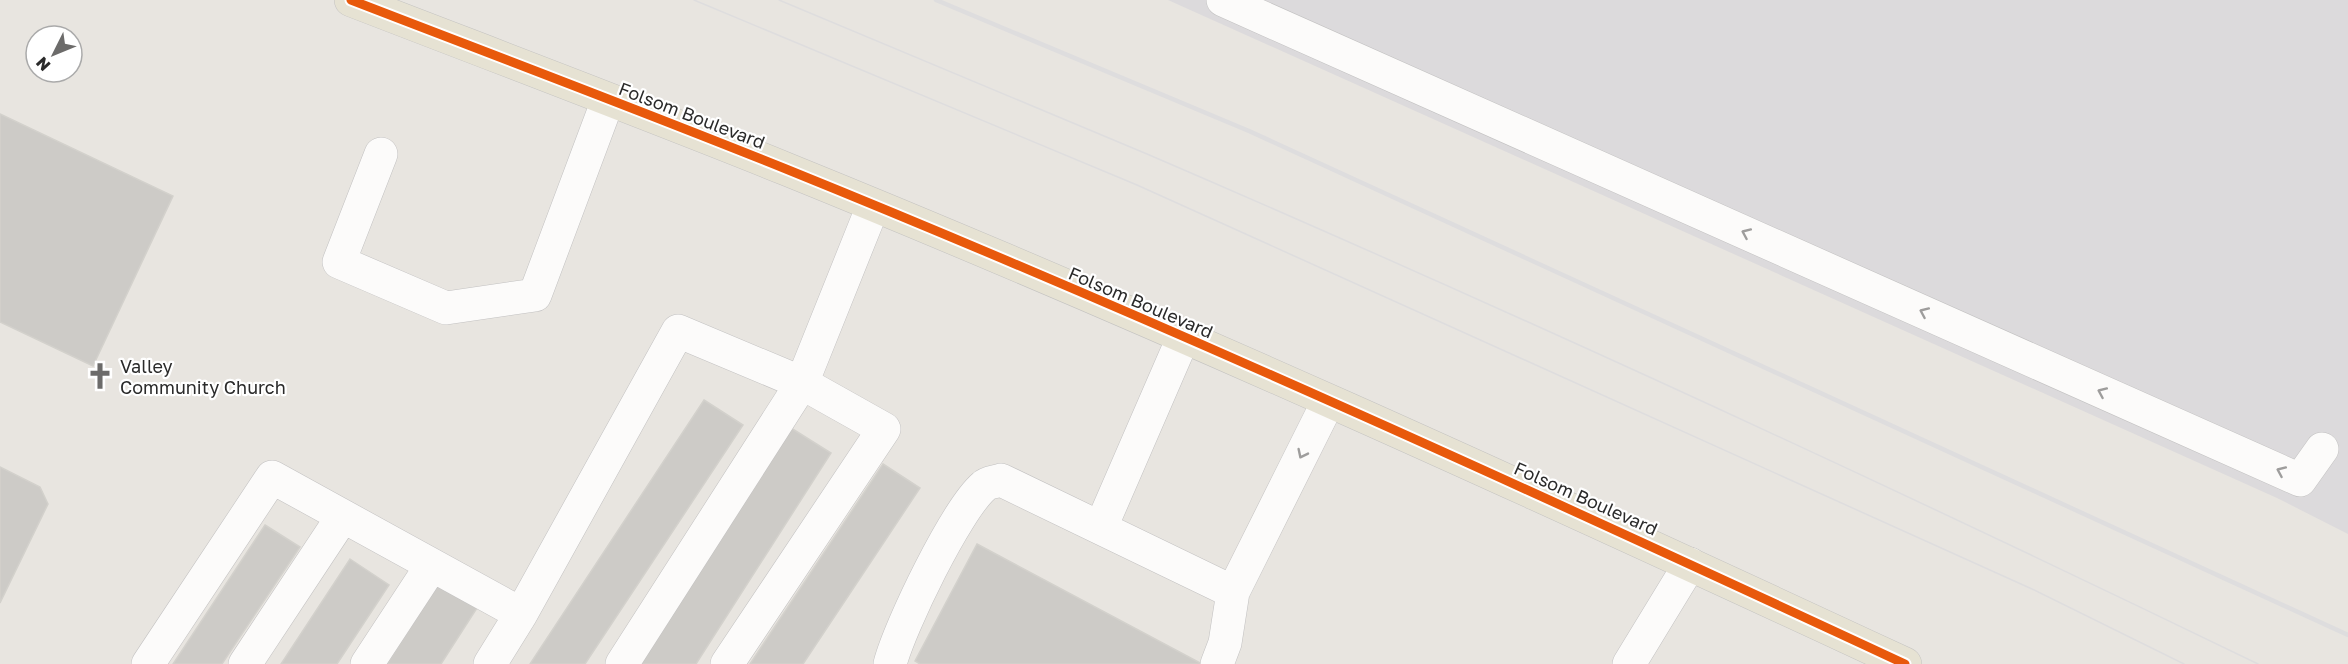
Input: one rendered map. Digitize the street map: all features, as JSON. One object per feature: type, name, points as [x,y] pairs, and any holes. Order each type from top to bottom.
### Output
[{"type":"main road","name":"Folsom Boulevard","points":[[351,0],[873,206],[1183,338],[1690,564],[1905,664]]},
{"type":"lane","points":[[1223,0],[2300,480],[2322,450]]},
{"type":"lane","points":[[381,154],[339,262],[446,308],[535,295],[608,100]]},
{"type":"lane","points":[[622,664],[802,383],[873,206]]},
{"type":"lane","points":[[490,664],[678,331],[802,383],[884,429],[727,664]]},
{"type":"lane","points":[[1101,527],[1183,338]]},
{"type":"lane","points":[[1217,664],[1225,643],[1233,592],[1328,402]]},
{"type":"lane","points":[[148,664],[272,477],[520,614]]},
{"type":"lane","points":[[890,664],[940,552],[967,506],[986,484],[1001,480],[1233,592]]},
{"type":"lane","points":[[245,664],[343,516]]},
{"type":"lane","points":[[1629,664],[1690,564]]},
{"type":"lane","points":[[367,664],[432,565]]},
{"type":"shaded area","points":[[1168,0],[2348,0],[2348,534],[2277,498]]},
{"type":"building","points":[[0,114],[173,196],[93,366],[0,322]]},
{"type":"building","points":[[704,400],[743,425],[585,664],[530,664]]},
{"type":"building","points":[[791,428],[831,453],[696,664],[640,664]]},
{"type":"building","points":[[883,464],[920,488],[803,664],[750,664]]},
{"type":"building","points":[[0,467],[40,487],[48,504],[0,603]]},
{"type":"building","points":[[265,525],[300,547],[222,664],[173,664]]},
{"type":"building","points":[[977,544],[1202,664],[920,664],[915,661]]},
{"type":"building","points":[[350,559],[389,585],[337,664],[281,664]]},
{"type":"building","points":[[438,584],[477,608],[441,664],[387,664]]},
{"type":"tram line","points":[[694,0],[1137,185],[2032,589],[2184,664]]},
{"type":"tram line","points":[[779,0],[1147,154],[1566,339],[1844,467],[2258,664]]},
{"type":"railway","points":[[936,0],[1249,131],[2348,635]]},
{"type":"cycle path","points":[[351,0],[786,169],[1068,287],[1488,472],[1905,664]]},
{"type":"place","name":"Valley Community Church","points":[[100,376]]}]
